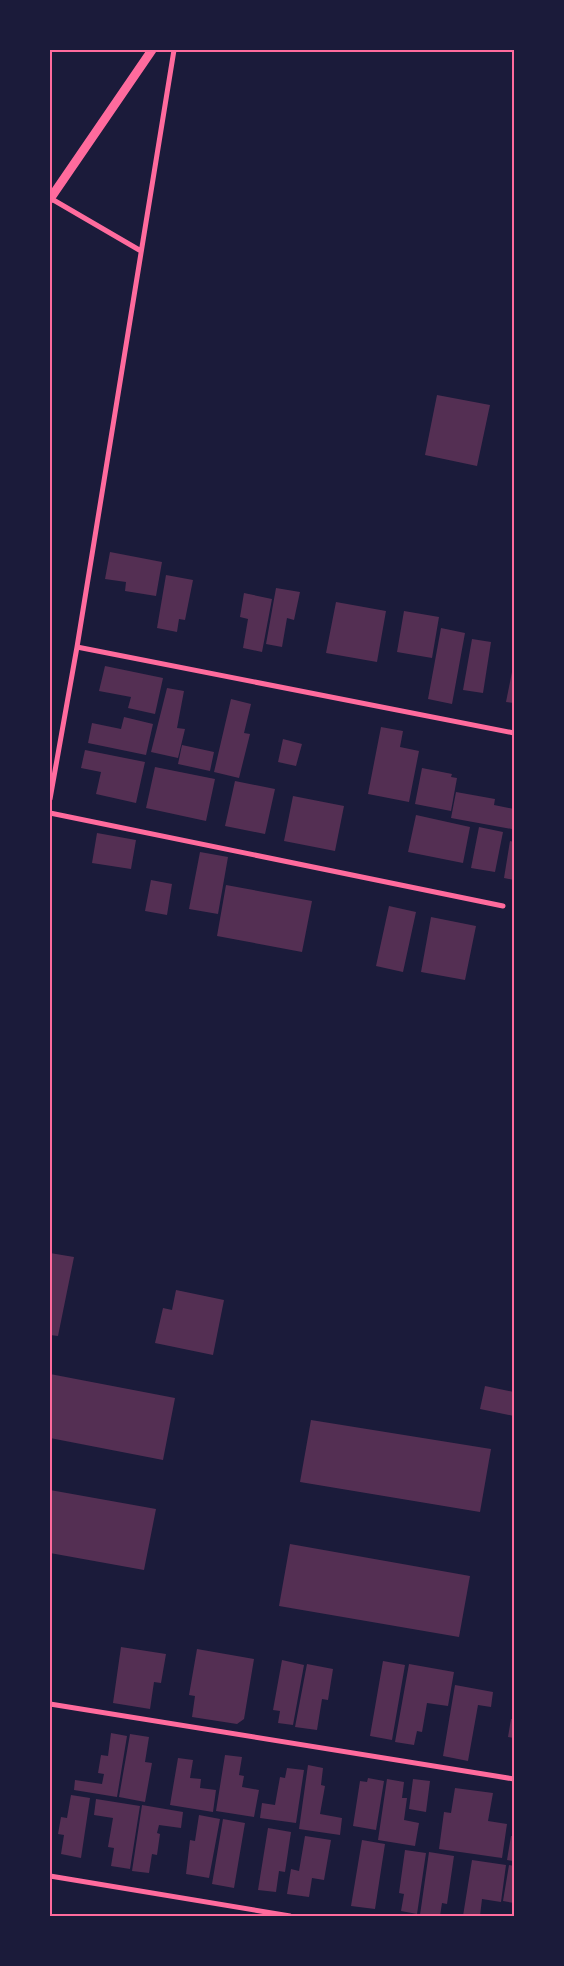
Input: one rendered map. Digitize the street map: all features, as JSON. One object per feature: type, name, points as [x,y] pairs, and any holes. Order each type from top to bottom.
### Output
[{"type":"street","points":[[142,251],[50,198],[152,50]]},
{"type":"street","points":[[50,799],[77,647],[174,50]]},
{"type":"street","points":[[77,647],[514,733]]},
{"type":"street","points":[[50,812],[503,906]]},
{"type":"street","points":[[50,1704],[514,1779]]},
{"type":"street","points":[[50,1876],[290,1916]]},
{"type":"building","points":[[437,395],[490,405],[477,466],[425,455]]},
{"type":"building","points":[[110,552],[162,562],[156,596],[125,591],[126,582],[105,579]]},
{"type":"building","points":[[166,575],[193,580],[185,620],[179,619],[177,632],[157,628]]},
{"type":"building","points":[[276,588],[300,592],[294,620],[287,618],[282,647],[266,644]]},
{"type":"building","points":[[244,593],[272,599],[262,652],[243,648],[248,619],[240,617]]},
{"type":"building","points":[[336,602],[386,611],[377,662],[326,653]]},
{"type":"building","points":[[404,611],[439,617],[432,658],[397,652]]},
{"type":"building","points":[[441,628],[465,633],[452,704],[428,699]]},
{"type":"building","points":[[472,639],[491,642],[483,693],[463,690]]},
{"type":"building","points":[[105,666],[163,678],[155,714],[128,708],[131,697],[99,691]]},
{"type":"building","points":[[512,672],[514,673],[514,703],[506,702]]},
{"type":"building","points":[[167,688],[184,691],[177,728],[185,729],[178,758],[151,752]]},
{"type":"building","points":[[231,699],[251,704],[244,733],[250,734],[239,778],[214,772]]},
{"type":"building","points":[[124,717],[153,724],[146,755],[88,743],[92,723],[121,729]]},
{"type":"building","points":[[381,727],[403,731],[400,747],[419,751],[409,802],[368,794]]},
{"type":"building","points":[[283,739],[302,744],[296,766],[278,762]]},
{"type":"building","points":[[182,745],[214,752],[210,771],[178,764]]},
{"type":"building","points":[[85,750],[145,762],[136,803],[96,794],[101,772],[81,768]]},
{"type":"building","points":[[155,767],[215,779],[206,821],[146,808]]},
{"type":"building","points":[[422,768],[452,774],[451,777],[457,778],[451,811],[415,804]]},
{"type":"building","points":[[235,781],[275,789],[265,834],[225,826]]},
{"type":"building","points":[[456,792],[495,799],[494,805],[514,809],[512,829],[451,818]]},
{"type":"building","points":[[293,796],[344,806],[335,851],[284,841]]},
{"type":"building","points":[[416,815],[470,827],[463,863],[408,852]]},
{"type":"building","points":[[479,827],[503,832],[495,872],[471,868]]},
{"type":"building","points":[[97,833],[136,840],[131,869],[92,863]]},
{"type":"building","points":[[510,841],[514,842],[514,880],[504,878]]},
{"type":"building","points":[[200,852],[228,857],[218,914],[189,909]]},
{"type":"building","points":[[151,880],[172,884],[167,915],[145,911]]},
{"type":"building","points":[[226,885],[312,901],[302,952],[217,936]]},
{"type":"building","points":[[389,906],[416,912],[403,972],[376,966]]},
{"type":"building","points":[[431,917],[476,926],[465,980],[421,972]]},
{"type":"building","points":[[50,1253],[74,1257],[58,1336],[50,1335]]},
{"type":"building","points":[[176,1290],[224,1300],[213,1355],[155,1343],[163,1308],[172,1310]]},
{"type":"building","points":[[50,1374],[175,1398],[163,1460],[50,1438]]},
{"type":"building","points":[[485,1386],[514,1392],[514,1416],[480,1409]]},
{"type":"building","points":[[311,1420],[491,1449],[480,1512],[300,1482]]},
{"type":"building","points":[[50,1490],[156,1509],[144,1570],[50,1553]]},
{"type":"building","points":[[290,1544],[470,1576],[459,1637],[279,1606]]},
{"type":"building","points":[[121,1647],[166,1654],[161,1683],[154,1682],[150,1709],[113,1703]]},
{"type":"building","points":[[197,1649],[254,1659],[244,1719],[237,1724],[192,1717],[195,1696],[189,1695]]},
{"type":"building","points":[[282,1660],[304,1665],[293,1725],[278,1723],[280,1711],[273,1710]]},
{"type":"building","points":[[383,1661],[405,1665],[392,1740],[370,1736]]},
{"type":"building","points":[[307,1664],[333,1669],[328,1700],[322,1699],[317,1730],[295,1727]]},
{"type":"building","points":[[409,1664],[454,1672],[448,1706],[427,1703],[422,1732],[417,1731],[414,1745],[395,1742]]},
{"type":"building","points":[[455,1685],[493,1692],[491,1707],[478,1705],[468,1761],[443,1756]]},
{"type":"building","points":[[511,1719],[514,1719],[514,1738],[508,1737]]},
{"type":"building","points":[[111,1733],[127,1736],[117,1797],[74,1790],[75,1780],[102,1784],[104,1774],[98,1773],[101,1755],[108,1756]]},
{"type":"building","points":[[130,1734],[149,1737],[145,1762],[152,1763],[145,1802],[119,1797]]},
{"type":"building","points":[[225,1755],[242,1757],[239,1775],[244,1776],[242,1787],[259,1790],[254,1817],[216,1811]]},
{"type":"building","points":[[178,1758],[193,1760],[190,1778],[201,1779],[200,1788],[216,1790],[213,1812],[170,1805]]},
{"type":"building","points":[[308,1765],[323,1768],[321,1785],[325,1786],[320,1814],[342,1818],[340,1835],[299,1829]]},
{"type":"building","points":[[287,1768],[304,1770],[296,1823],[260,1818],[262,1803],[275,1805],[280,1777],[285,1778]]},
{"type":"building","points":[[368,1778],[384,1781],[376,1830],[353,1826],[360,1781],[367,1782]]},
{"type":"building","points":[[387,1779],[404,1782],[402,1798],[407,1798],[404,1820],[419,1823],[415,1846],[378,1840]]},
{"type":"building","points":[[413,1779],[430,1781],[426,1812],[409,1809]]},
{"type":"building","points":[[455,1788],[493,1793],[488,1821],[507,1824],[502,1858],[439,1849],[444,1812],[451,1813]]},
{"type":"building","points":[[71,1795],[90,1798],[81,1858],[61,1854],[64,1835],[58,1834],[61,1817],[67,1818]]},
{"type":"building","points":[[96,1799],[140,1806],[130,1869],[111,1866],[114,1848],[108,1847],[113,1818],[94,1815]]},
{"type":"building","points":[[142,1805],[183,1812],[181,1828],[159,1825],[157,1833],[160,1834],[157,1855],[152,1854],[149,1873],[132,1871]]},
{"type":"building","points":[[199,1815],[220,1819],[209,1878],[186,1874],[190,1840],[195,1841]]},
{"type":"building","points":[[223,1819],[245,1823],[234,1888],[212,1884]]},
{"type":"building","points":[[268,1828],[291,1832],[285,1872],[279,1871],[276,1892],[258,1890]]},
{"type":"building","points":[[305,1836],[331,1840],[324,1880],[312,1878],[309,1897],[287,1894],[291,1869],[299,1871]]},
{"type":"building","points":[[511,1836],[514,1836],[514,1861],[507,1860]]},
{"type":"building","points":[[362,1840],[385,1844],[375,1909],[351,1906]]},
{"type":"building","points":[[405,1850],[426,1853],[417,1914],[401,1911],[404,1894],[399,1893]]},
{"type":"building","points":[[429,1852],[454,1856],[447,1904],[442,1903],[440,1916],[420,1915]]},
{"type":"building","points":[[472,1860],[506,1865],[501,1902],[482,1899],[480,1916],[463,1916]]},
{"type":"building","points":[[509,1865],[514,1866],[514,1903],[503,1901]]}]
